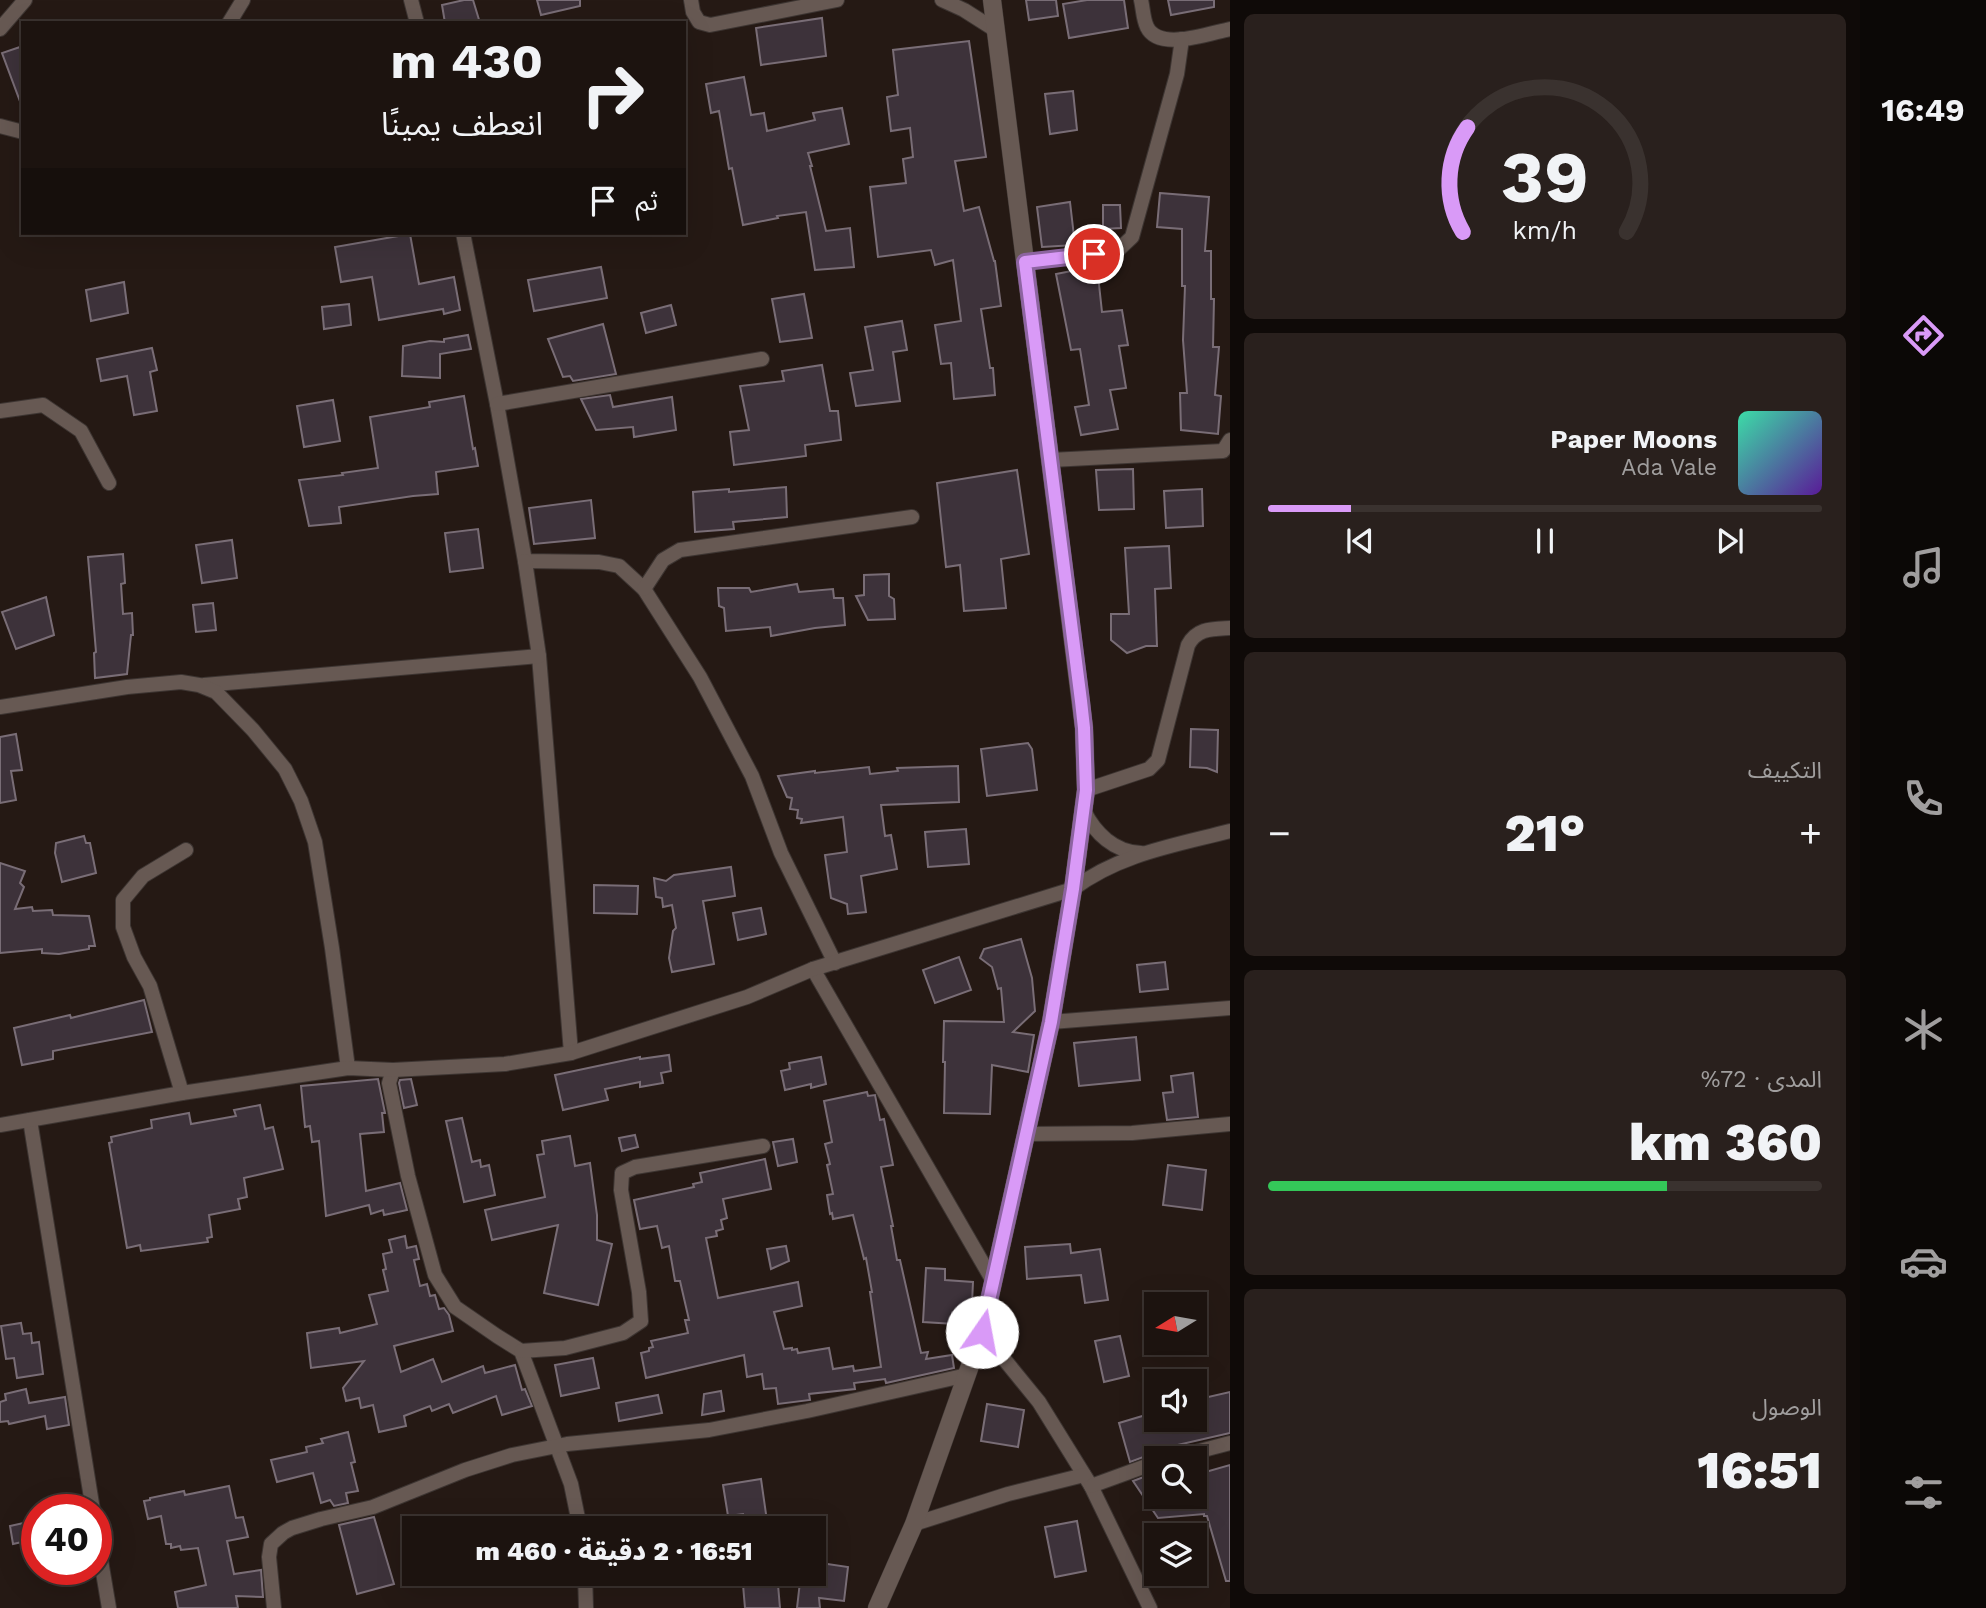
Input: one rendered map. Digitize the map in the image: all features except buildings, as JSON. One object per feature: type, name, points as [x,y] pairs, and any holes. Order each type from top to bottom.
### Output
[{"type":"street","points":[[0,29],[25,0]]},
{"type":"street","points":[[230,21],[243,0]]},
{"type":"street","points":[[691,0],[693,12],[699,22],[710,25],[837,0]]},
{"type":"street","points":[[942,0],[997,31]]},
{"type":"street","points":[[877,1608],[914,1524],[982,1332],[1051,1022],[1086,790],[1084,728],[992,0]]},
{"type":"street","points":[[1141,0],[1147,27],[1153,35],[1164,40],[1230,29]]},
{"type":"street","points":[[415,1],[417,21]]},
{"type":"street","points":[[1025,262],[1117,251],[1132,237],[1177,74],[1182,39]]},
{"type":"street","points":[[1,122],[21,131]]},
{"type":"street","points":[[463,235],[497,404],[539,656],[571,1053]]},
{"type":"street","points":[[497,404],[762,359]]},
{"type":"street","points":[[0,411],[43,405],[81,431],[109,484]]},
{"type":"street","points":[[1051,460],[1223,451],[1230,440]]},
{"type":"street","points":[[644,589],[663,560],[680,550],[912,517]]},
{"type":"street","points":[[525,561],[599,562],[619,566],[644,589],[700,677],[752,776],[781,853],[835,963]]},
{"type":"street","points":[[1086,790],[1149,769],[1158,760],[1188,645],[1193,636],[1205,629],[1230,628]]},
{"type":"street","points":[[199,685],[539,656]]},
{"type":"street","points":[[0,707],[127,687],[181,682],[216,692],[253,730],[285,769],[301,801],[315,842],[348,1068]]},
{"type":"street","points":[[1084,811],[1104,839],[1125,850],[1146,853]]},
{"type":"street","points":[[0,1125],[182,1093],[348,1068],[393,1070],[505,1064],[571,1053],[747,997],[813,969],[1073,889],[1116,863],[1230,831]]},
{"type":"street","points":[[182,1093],[150,986],[134,957],[123,927],[123,900],[144,876],[186,850]]},
{"type":"street","points":[[813,969],[993,1281]]},
{"type":"street","points":[[1051,1022],[1230,1008]]},
{"type":"street","points":[[393,1070],[389,1083],[408,1176],[435,1275],[455,1307],[521,1351],[565,1348],[623,1333],[641,1321],[639,1292],[621,1190],[622,1173],[635,1167],[763,1146]]},
{"type":"street","points":[[30,1120],[90,1494]]},
{"type":"street","points":[[1025,1134],[1132,1133],[1230,1124]]},
{"type":"street","points":[[982,1332],[1039,1402],[1088,1481],[1150,1608]]},
{"type":"street","points":[[521,1351],[571,1484],[578,1516]]},
{"type":"street","points":[[274,1608],[268,1557],[271,1544],[292,1528],[373,1507],[465,1470],[512,1455],[557,1446],[709,1430],[967,1375]]},
{"type":"street","points":[[1207,1449],[1230,1443]]},
{"type":"street","points":[[914,1524],[1008,1494],[1088,1481],[1144,1466]]},
{"type":"street","points":[[105,1585],[109,1608]]},
{"type":"street","points":[[585,1586],[586,1608]]},
{"type":"route","points":[[982,1332],[1051,1022],[1086,790],[1081,701],[1025,262],[1094,254]]}]
